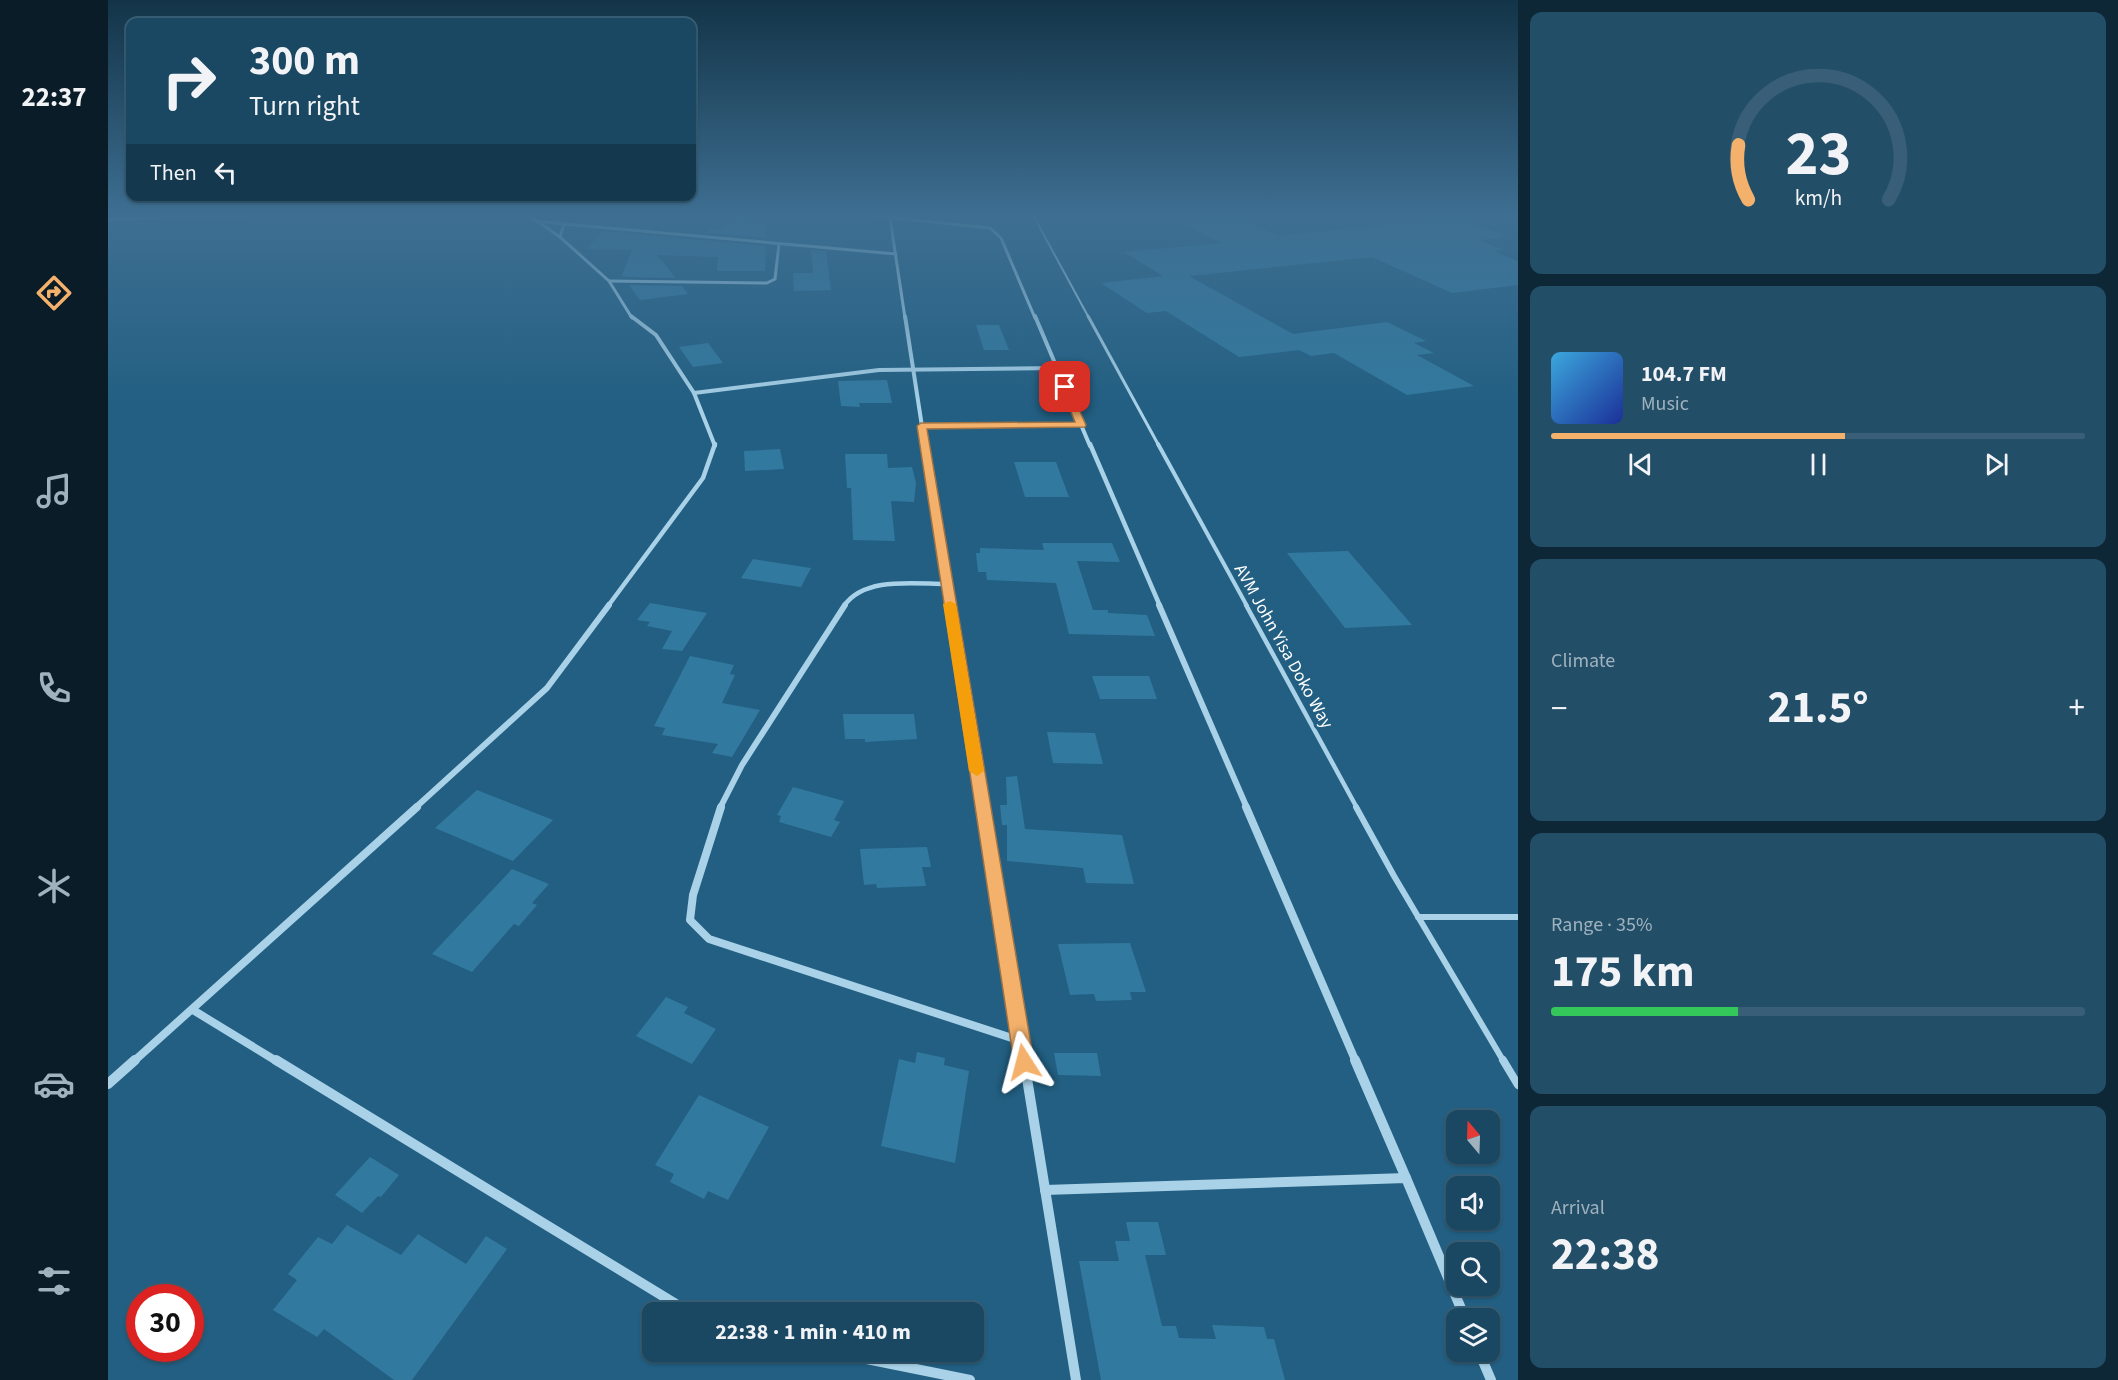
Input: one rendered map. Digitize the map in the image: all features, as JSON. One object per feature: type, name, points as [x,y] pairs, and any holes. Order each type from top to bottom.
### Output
[{"type":"street","points":[[609,281],[767,284],[775,279]]},
{"type":"street","points":[[900,279],[946,584],[1076,1380]]},
{"type":"street","points":[[1017,279],[1461,1308]]},
{"type":"street","points":[[108,1084],[193,1011],[547,688],[703,478],[715,445],[694,393],[656,335],[633,319],[609,281]]},
{"type":"street","points":[[694,393],[879,370],[1057,368]]},
{"type":"street","points":[[921,426],[1081,425]]},
{"type":"street","points":[[946,584],[875,587],[859,590],[850,597],[742,765],[716,816],[693,895],[690,920],[709,939],[1021,1041]]},
{"type":"street","points":[[193,1011],[673,1302]]},
{"type":"street","points":[[1045,1190],[1406,1178]]},
{"type":"street","points":[[881,1362],[970,1380]]},
{"type":"street","points":[[1483,1362],[1491,1380]]},
{"type":"lane","name":"AVM John Yisa Doko Way","points":[[1068,279],[1418,917],[1518,1085]]},
{"type":"lane","points":[[1418,917],[1518,917]]},
{"type":"building","points":[[793,279],[830,279],[831,290],[794,291]]},
{"type":"building","points":[[1133,279],[1195,279],[1293,334],[1387,322],[1426,341],[1414,343],[1434,353],[1417,355],[1474,386],[1407,395],[1334,353],[1311,356],[1299,350],[1239,357],[1166,311],[1147,313],[1101,283]]},
{"type":"building","points":[[1422,279],[1518,279],[1518,285],[1452,293]]},
{"type":"building","points":[[629,285],[682,286],[688,294],[640,300]]},
{"type":"building","points":[[976,325],[999,325],[1009,350],[984,350]]},
{"type":"building","points":[[708,343],[723,363],[693,367],[679,347]]},
{"type":"building","points":[[887,380],[892,403],[859,403],[860,407],[841,406],[838,381]]},
{"type":"building","points":[[780,449],[784,469],[745,471],[744,451]]},
{"type":"building","points":[[845,454],[887,454],[888,468],[912,467],[916,483],[914,502],[891,501],[895,541],[853,540],[851,488],[847,488]]},
{"type":"building","points":[[1014,462],[1056,462],[1069,497],[1025,497]]},
{"type":"building","points":[[1042,543],[1112,543],[1120,562],[1077,561],[1093,610],[1147,615],[1155,636],[1069,634],[1056,583],[987,580],[986,572],[978,572],[976,553],[980,553],[980,548],[1044,550]]},
{"type":"building","points":[[1348,551],[1412,625],[1345,628],[1287,553]]},
{"type":"building","points":[[753,559],[811,568],[801,587],[741,578]]},
{"type":"building","points":[[650,603],[707,613],[682,651],[662,649],[672,631],[647,626],[650,622],[637,620]]},
{"type":"building","points":[[690,656],[734,665],[730,674],[735,675],[722,703],[760,710],[732,757],[712,753],[718,744],[662,735],[665,728],[654,726]]},
{"type":"building","points":[[1092,676],[1149,676],[1157,699],[1100,699]]},
{"type":"building","points":[[843,714],[914,714],[917,739],[865,742],[865,739],[845,739]]},
{"type":"building","points":[[1047,732],[1095,733],[1103,764],[1053,763]]},
{"type":"building","points":[[1017,776],[1025,829],[1122,835],[1134,884],[1086,883],[1083,868],[1007,861],[1007,825],[1002,825],[1000,805],[1007,805],[1006,777]]},
{"type":"building","points":[[793,787],[844,801],[834,820],[840,822],[831,837],[779,822],[781,816],[777,815]]},
{"type":"building","points":[[477,790],[553,820],[513,861],[435,828]]},
{"type":"building","points":[[927,847],[931,867],[922,867],[926,886],[877,888],[876,884],[864,885],[860,849]]},
{"type":"building","points":[[512,869],[549,884],[532,903],[537,905],[519,926],[514,924],[472,972],[432,954]]},
{"type":"building","points":[[1130,943],[1146,992],[1130,992],[1132,1000],[1096,1001],[1094,994],[1070,995],[1058,944]]},
{"type":"building","points":[[666,997],[688,1007],[684,1013],[716,1029],[692,1064],[636,1036]]},
{"type":"building","points":[[917,1052],[945,1058],[944,1065],[969,1071],[955,1163],[881,1146],[899,1059],[915,1063]]},
{"type":"building","points":[[1054,1053],[1097,1053],[1101,1076],[1058,1075]]},
{"type":"building","points":[[699,1095],[769,1127],[728,1200],[708,1191],[704,1199],[670,1182],[674,1174],[655,1165]]},
{"type":"building","points":[[370,1157],[399,1175],[381,1197],[378,1196],[362,1213],[335,1195]]},
{"type":"building","points":[[1126,1222],[1158,1222],[1166,1255],[1145,1255],[1162,1326],[1176,1326],[1179,1338],[1216,1339],[1212,1325],[1264,1327],[1267,1339],[1274,1339],[1285,1380],[1101,1380],[1079,1261],[1119,1261],[1115,1241],[1130,1241]]},
{"type":"building","points":[[347,1225],[401,1255],[418,1234],[466,1264],[486,1236],[507,1249],[412,1380],[394,1380],[324,1329],[317,1337],[273,1310],[297,1280],[288,1274],[318,1237],[332,1244]]},
{"type":"slow traffic","points":[[950,604],[977,771]]},
{"type":"route","points":[[1024,1062],[921,426],[1081,425],[1065,387]]}]
